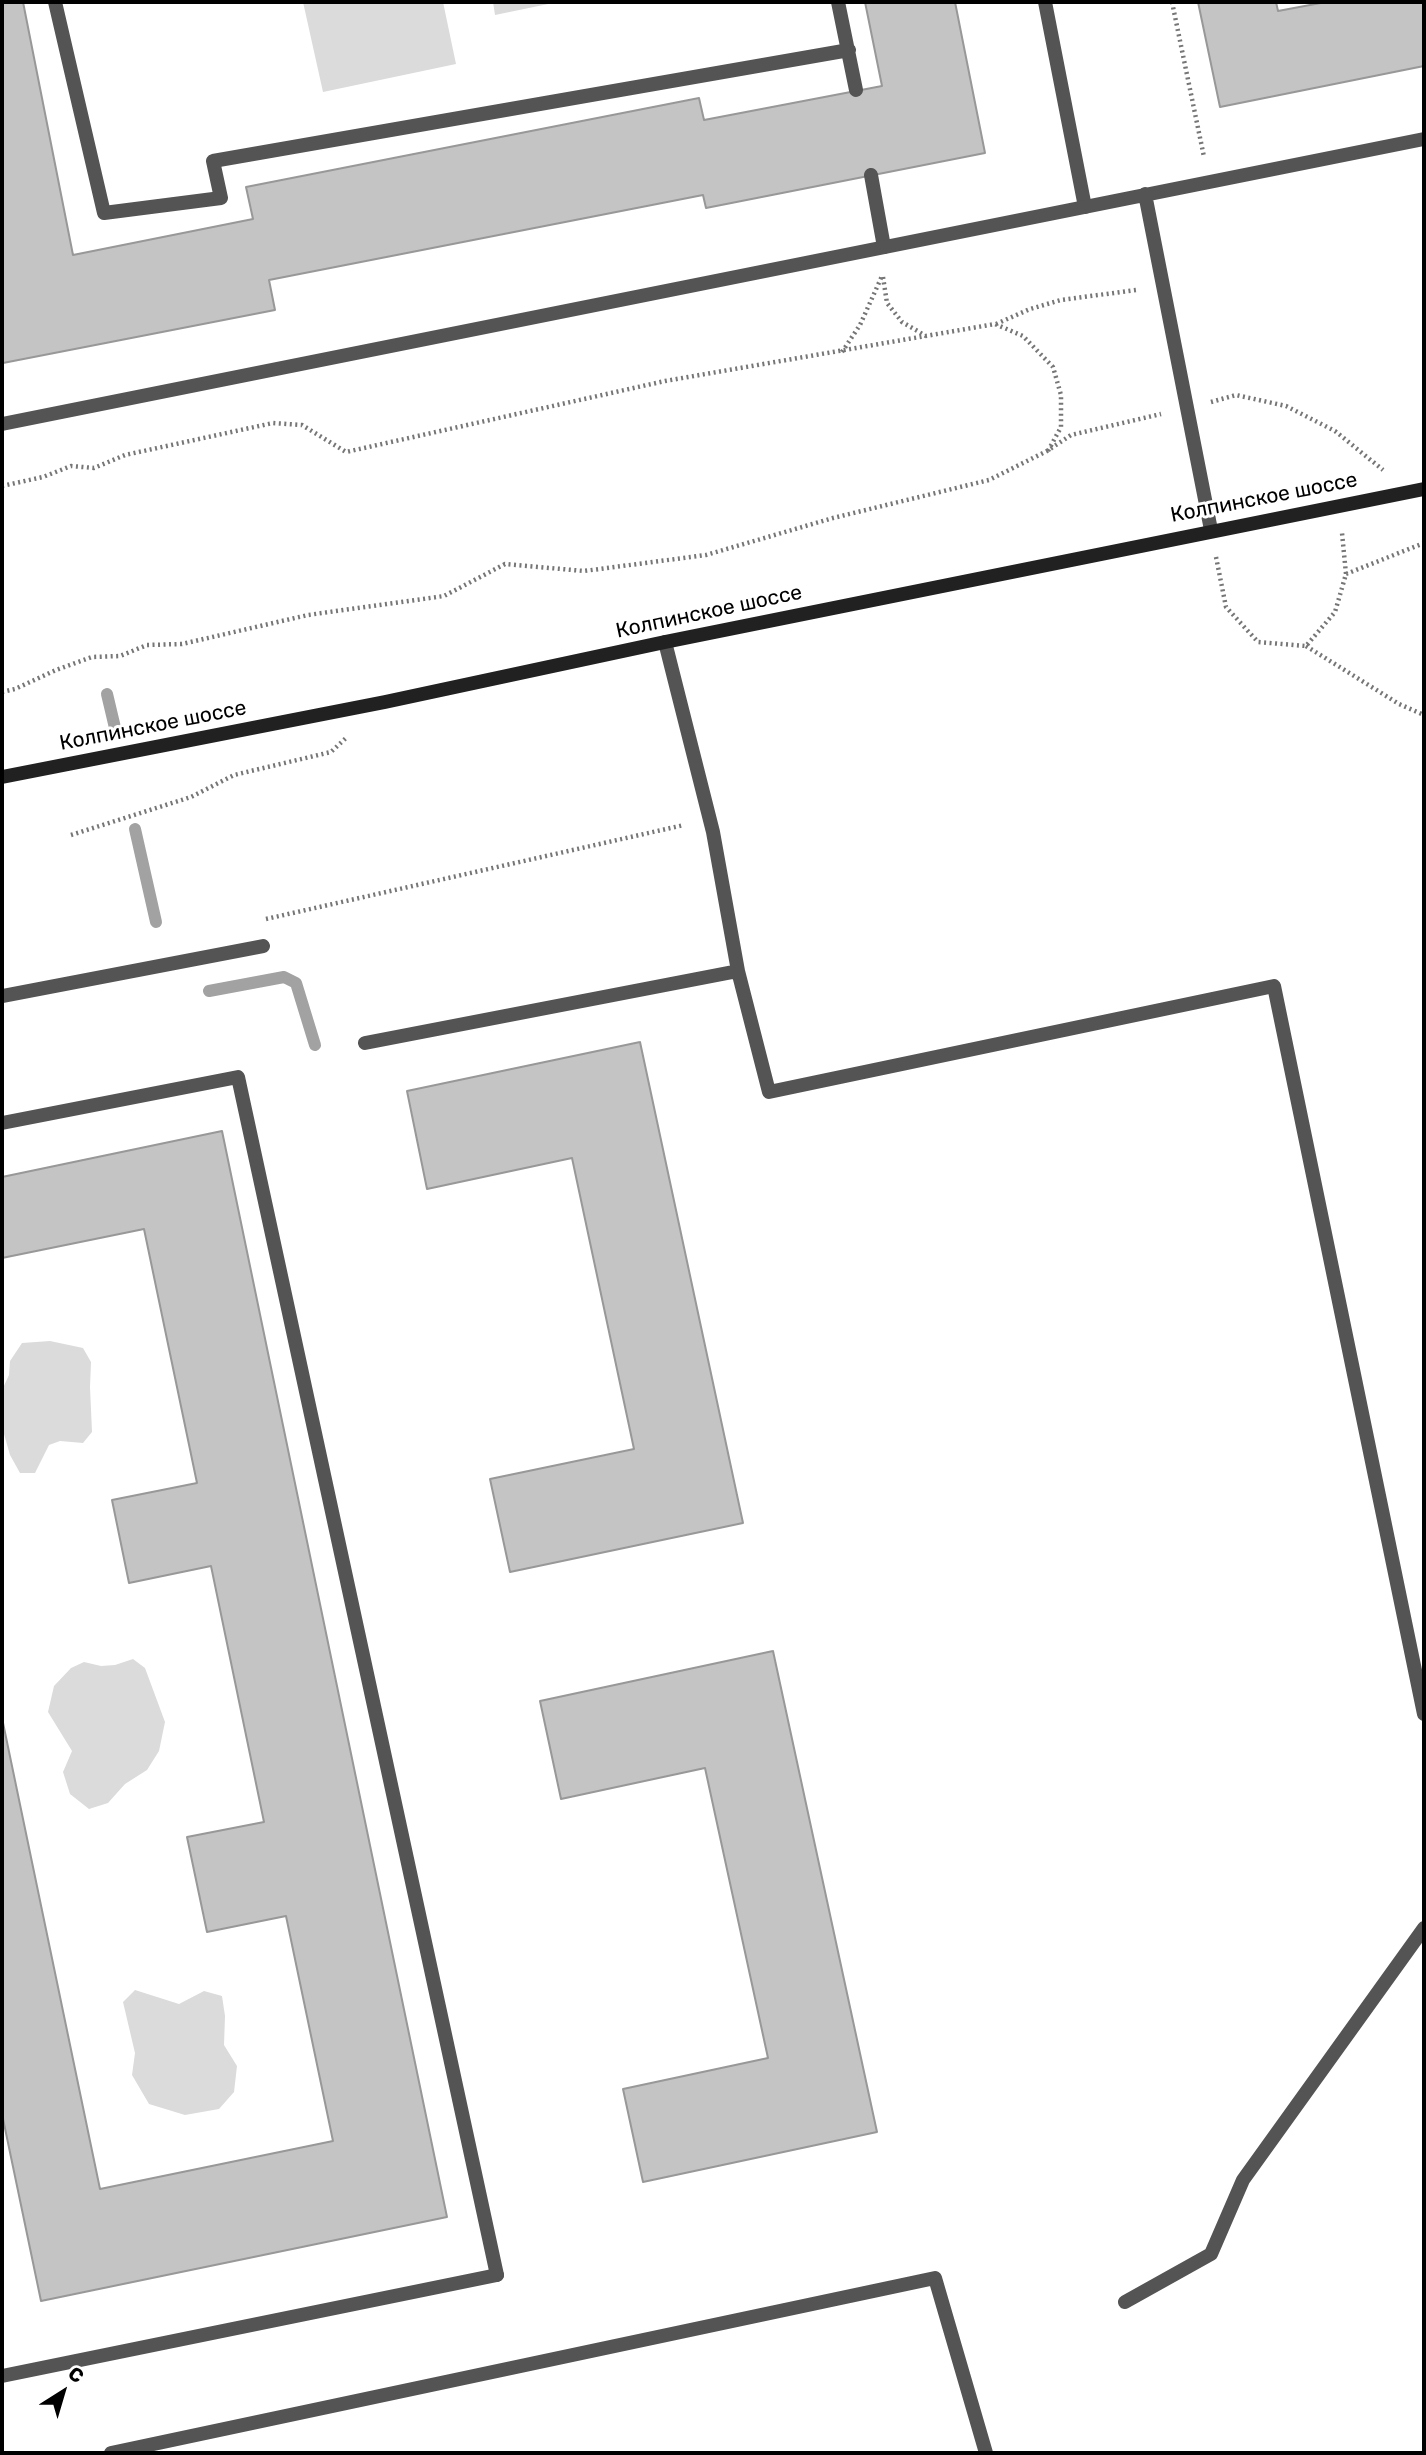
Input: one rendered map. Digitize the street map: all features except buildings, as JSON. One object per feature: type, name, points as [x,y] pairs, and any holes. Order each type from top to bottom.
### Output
[{"type":"main road","name":"Колпинское шоссе","points":[[2,777],[386,702],[665,642],[1424,489]]},
{"type":"street","points":[[55,2],[104,213],[221,198],[213,161],[849,50]]},
{"type":"street","points":[[838,2],[856,90]]},
{"type":"street","points":[[1045,2],[1085,207]]},
{"type":"street","points":[[2,424],[1424,139]]},
{"type":"street","points":[[871,175],[884,247]]},
{"type":"street","points":[[1145,194],[1211,530]]},
{"type":"street","points":[[665,642],[710,820],[738,971],[769,1092],[1274,986],[1424,1714]]},
{"type":"street","points":[[2,996],[263,946]]},
{"type":"street","points":[[365,1043],[738,971]]},
{"type":"street","points":[[2,1123],[238,1077],[496,2275],[2,2376]]},
{"type":"street","points":[[1125,2302],[1211,2254],[1243,2180],[1424,1928]]},
{"type":"street","points":[[111,2453],[935,2278],[986,2453]]},
{"type":"path","points":[[1171,2],[1206,167]]},
{"type":"path","points":[[884,247],[883,276],[887,303],[902,323],[927,336]]},
{"type":"path","points":[[842,352],[860,325],[883,276]]},
{"type":"path","points":[[2,486],[43,477],[71,466],[94,468],[125,455],[273,423],[302,425],[346,452],[665,381],[995,324],[1030,309],[1061,300],[1163,287]]},
{"type":"path","points":[[995,324],[1023,336],[1053,367],[1060,395],[1061,427],[1047,451]]},
{"type":"path","points":[[2,692],[92,657],[120,656],[147,645],[181,644],[308,615],[444,596],[505,564],[584,571],[706,555],[833,518],[989,480],[1047,451],[1071,435],[1236,396],[1286,406],[1335,431],[1383,471]]},
{"type":"path","points":[[1306,646],[1335,612],[1346,574],[1340,504]]},
{"type":"path","points":[[1211,530],[1226,607],[1258,642],[1306,646],[1399,704],[1424,715]]},
{"type":"path","points":[[1346,574],[1424,543]]},
{"type":"path","points":[[71,835],[191,797],[234,775],[331,752],[349,736]]},
{"type":"path","points":[[258,925],[267,918],[710,820]]},
{"type":"shaded area","points":[[303,2],[443,2],[456,64],[323,92]]},
{"type":"shaded area","points":[[493,2],[558,2],[495,15]]},
{"type":"shaded area","points":[[50,1341],[83,1348],[91,1362],[92,1432],[83,1443],[60,1441],[49,1445],[35,1473],[20,1473],[10,1455],[2,1427],[2,1390],[9,1375],[10,1361],[22,1343]]},
{"type":"shaded area","points":[[133,1659],[145,1668],[165,1722],[159,1751],[147,1770],[125,1784],[108,1803],[89,1809],[70,1794],[63,1772],[72,1751],[48,1712],[54,1686],[71,1668],[84,1662],[101,1666]]},
{"type":"shaded area","points":[[135,1990],[179,2004],[204,1991],[222,1996],[225,2016],[224,2045],[237,2066],[234,2092],[219,2109],[185,2115],[149,2104],[132,2075],[135,2053],[123,2002]]},
{"type":"waterway","points":[[107,694],[116,732]]},
{"type":"waterway","points":[[135,829],[156,922]]},
{"type":"waterway","points":[[209,991],[284,977],[296,983],[315,1045]]}]
